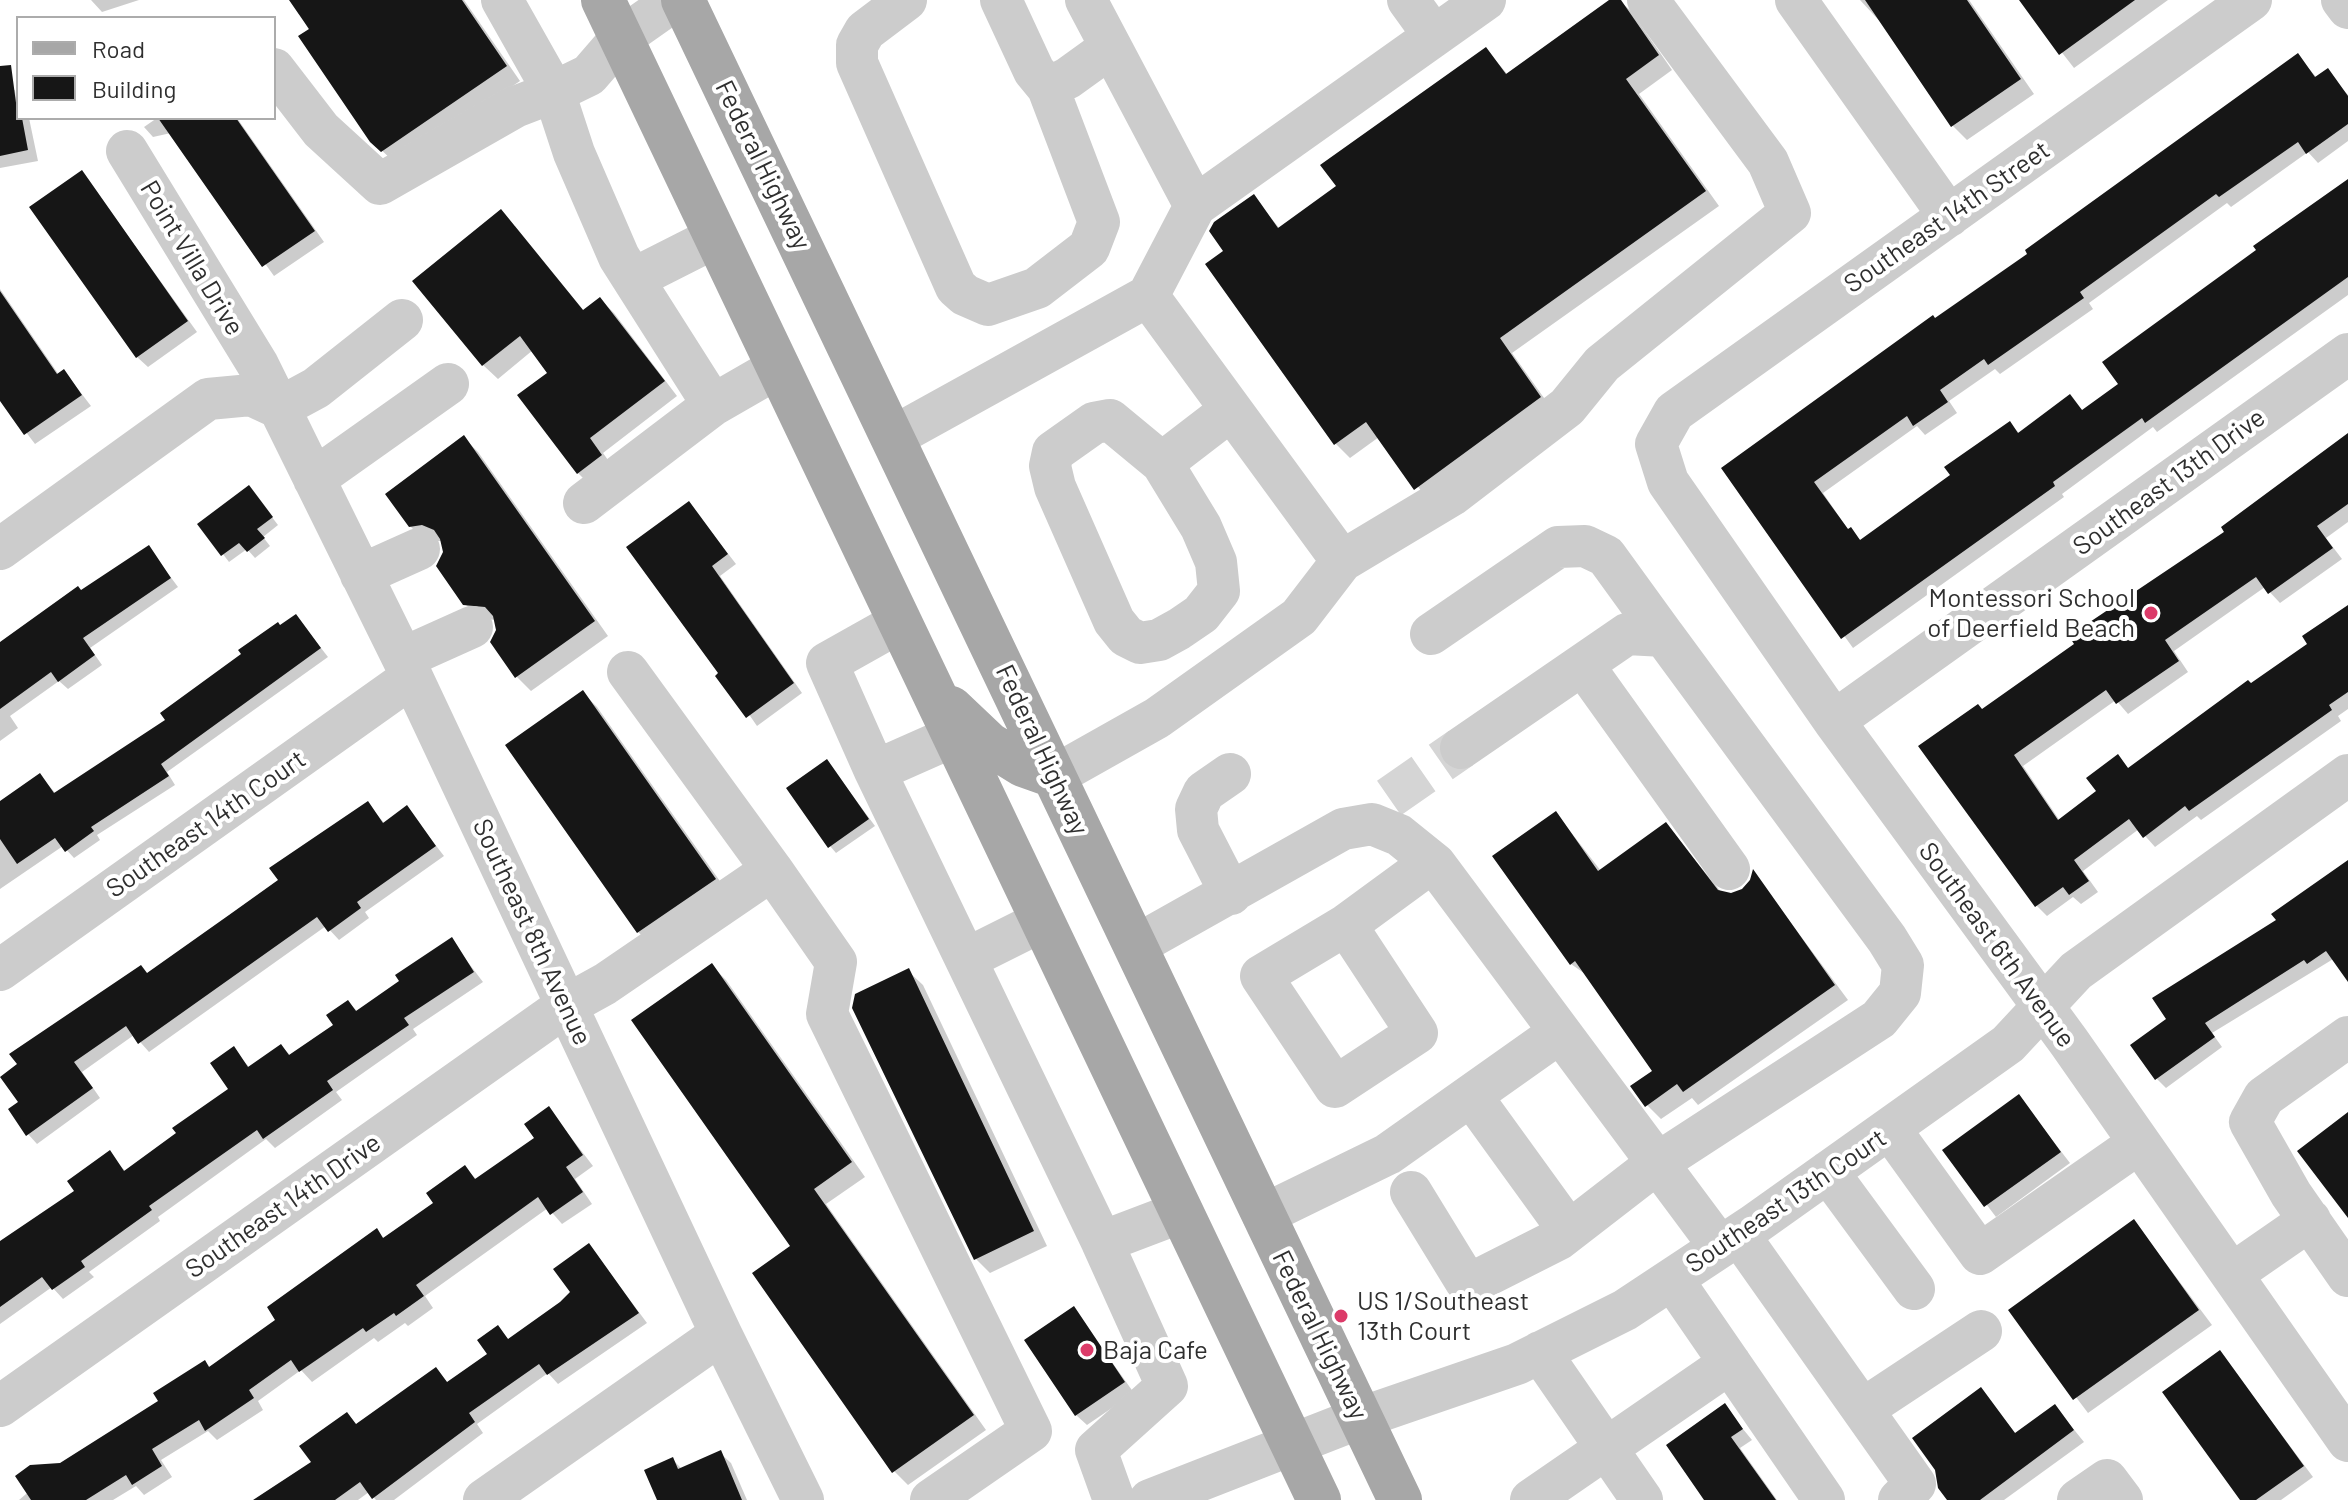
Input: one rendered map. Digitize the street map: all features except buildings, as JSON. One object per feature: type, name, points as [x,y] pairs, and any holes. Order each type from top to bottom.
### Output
[{"type":"main road","name":"Federal Highway","points":[[683,0],[1400,1500]]},
{"type":"main road","points":[[612,19],[1319,1500]]},
{"type":"main road","points":[[932,690],[989,744],[1023,765],[1054,776]]},
{"type":"street","points":[[502,0],[554,92],[574,153],[619,257],[713,405]]},
{"type":"street","points":[[276,72],[321,130],[380,184],[515,107],[589,75],[612,19],[675,0]]},
{"type":"street","points":[[906,0],[865,31],[857,45],[857,63],[956,287],[965,295],[988,305],[1037,288],[1089,248],[1099,222],[1048,88],[1034,71],[1001,0]]},
{"type":"street","points":[[1086,0],[1195,206]]},
{"type":"street","points":[[1408,0],[1434,36]]},
{"type":"street","points":[[893,437],[1148,296],[1195,206],[1485,0]]},
{"type":"street","points":[[1054,776],[1157,718],[1299,617],[1342,561],[1452,495],[1567,407],[1602,364],[1790,213],[1768,162],[1648,0]]},
{"type":"street","points":[[1796,0],[1949,216]]},
{"type":"street","name":"Southeast 14th Street","points":[[1656,444],[1674,412],[2251,0]]},
{"type":"street","points":[[2342,0],[2348,8]]},
{"type":"street","points":[[1048,88],[1111,47]]},
{"type":"street","name":"Point Villa Drive","points":[[127,151],[258,365]]},
{"type":"street","points":[[633,279],[716,237]]},
{"type":"street","points":[[1148,296],[1342,561]]},
{"type":"street","points":[[4,539],[208,399],[251,395],[279,408],[316,388],[402,320]]},
{"type":"street","name":"Southeast 13th Drive","points":[[1834,721],[2348,354]]},
{"type":"street","name":"Southeast 8th Avenue","points":[[258,365],[408,667],[721,1334],[803,1500]]},
{"type":"street","points":[[584,503],[713,405],[779,367]]},
{"type":"street","points":[[314,479],[448,384]]},
{"type":"street","points":[[1162,463],[1231,410]]},
{"type":"street","points":[[1110,420],[1162,463],[1201,527],[1216,562],[1219,591],[1201,614],[1179,629],[1159,640],[1140,643],[1126,636],[1114,621],[1060,499],[1050,466],[1053,452],[1094,423],[1110,420]]},
{"type":"street","name":"Southeast 6th Avenue","points":[[1656,444],[1668,482],[1834,721],[2043,1006],[2348,1441]]},
{"type":"street","points":[[1411,1192],[1468,1285],[1569,1231],[1656,1164],[1879,1019],[1900,993],[1903,965],[1606,556],[1585,546],[1558,547],[1431,634]]},
{"type":"street","points":[[361,575],[419,549]]},
{"type":"street","points":[[900,622],[827,663],[875,771],[1102,1242],[1167,1386],[1096,1450],[1114,1500]]},
{"type":"street","name":"Southeast 14th Court","points":[[0,970],[408,667],[472,627]]},
{"type":"street","points":[[1461,748],[1627,634],[1664,636]]},
{"type":"street","points":[[1583,665],[1729,869]]},
{"type":"street","points":[[628,672],[836,962],[827,1014],[1031,1431],[931,1500]]},
{"type":"street","points":[[875,771],[954,736]]},
{"type":"street","points":[[1230,774],[1204,792],[1196,809],[1198,830],[1231,894]]},
{"type":"street","name":"Southeast 13th Court","points":[[1150,1500],[1292,1443],[1517,1364],[1625,1310],[1729,1241],[2008,1044],[2076,971],[2348,775]]},
{"type":"street","points":[[1135,946],[1343,829],[1389,798]]},
{"type":"street","points":[[1343,829],[1372,824],[1399,835],[1432,862],[1656,1164],[1729,1241],[1863,1409],[1915,1484],[1899,1500]]},
{"type":"street","points":[[1346,925],[1432,862]]},
{"type":"street","name":"Southeast 14th Drive","points":[[0,1406],[567,1005],[605,984],[772,870]]},
{"type":"street","points":[[966,959],[1042,921]]},
{"type":"street","points":[[1263,1215],[1388,1154],[1559,1033]]},
{"type":"street","points":[[2348,1037],[2264,1097],[2250,1122],[2348,1276]]},
{"type":"street","points":[[1472,1097],[1569,1231]]},
{"type":"street","points":[[1890,1129],[1980,1254],[2139,1143]]},
{"type":"street","points":[[1828,1172],[1914,1289]]},
{"type":"street","points":[[1102,1242],[1181,1212]]},
{"type":"street","points":[[2232,1274],[2310,1220]]},
{"type":"street","points":[[1672,1279],[1824,1500]]},
{"type":"street","points":[[1863,1409],[1981,1331]]},
{"type":"street","points":[[484,1500],[721,1334]]},
{"type":"street","points":[[1540,1352],[1640,1499]]},
{"type":"street","points":[[1531,1500],[1730,1363]]},
{"type":"street","points":[[2078,1500],[2107,1480],[2122,1500]]},
{"type":"tunnel","points":[[1389,798],[1461,748]]},
{"type":"place","name":"Montessori School of Deerfield Beach","points":[[2151,613]]},
{"type":"place","name":"US 1/Southeast 13th Court","points":[[1341,1316]]},
{"type":"place","name":"Baja Cafe","points":[[1087,1350]]}]
